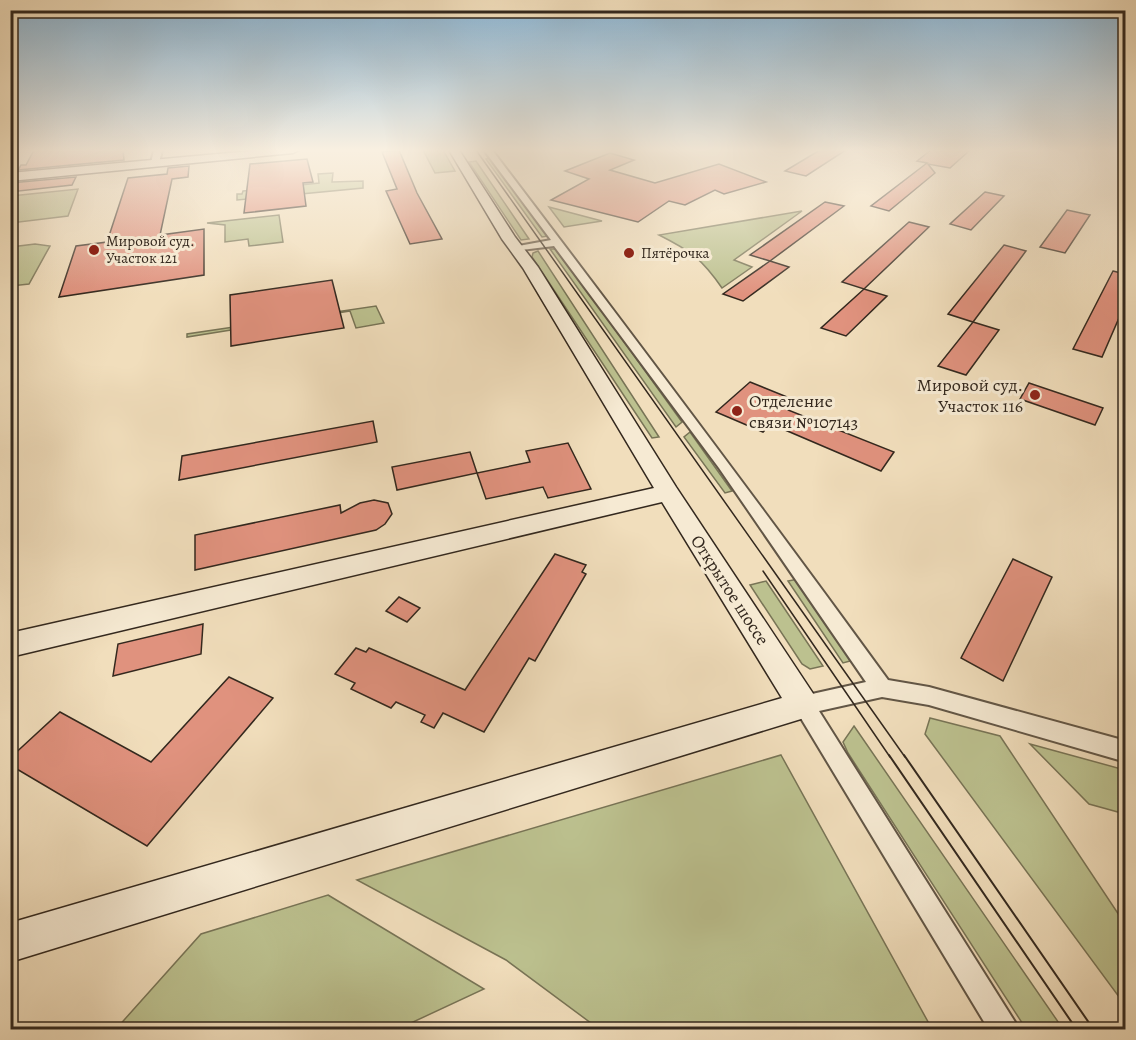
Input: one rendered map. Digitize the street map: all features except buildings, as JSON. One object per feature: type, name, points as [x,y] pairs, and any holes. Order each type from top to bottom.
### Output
[{"type":"street","name":"Открытое шоссе","points":[[484,199],[530,267],[668,494],[1006,1029]]},
{"type":"street","points":[[525,199],[724,465],[882,688]]},
{"type":"street","points":[[516,249],[558,242]]},
{"type":"street","points":[[10,645],[668,494]]},
{"type":"street","points":[[10,943],[803,705],[882,688],[929,696],[1125,752]]},
{"type":"green space","points":[[11,199],[74,199],[68,216],[11,223]]},
{"type":"green space","points":[[493,199],[502,199],[529,239],[521,240]]},
{"type":"green space","points":[[514,199],[520,199],[548,236],[542,237]]},
{"type":"green space","points":[[549,207],[602,221],[564,227]]},
{"type":"green space","points":[[802,211],[734,260],[752,267],[722,288],[695,257],[659,235]]},
{"type":"green space","points":[[279,215],[283,242],[249,246],[248,239],[225,242],[225,225],[207,223]]},
{"type":"green space","points":[[35,244],[50,246],[29,284],[11,286],[11,247]]},
{"type":"green space","points":[[550,249],[557,249],[682,422],[676,427]]},
{"type":"green space","points":[[538,251],[659,437],[652,438],[532,257],[533,253]]},
{"type":"green space","points":[[376,306],[384,323],[356,328],[350,311],[187,337],[187,334]]},
{"type":"green space","points":[[690,432],[732,491],[725,493],[684,437]]},
{"type":"green space","points":[[798,579],[846,651],[850,661],[843,663],[788,581]]},
{"type":"green space","points":[[766,581],[823,666],[810,669],[802,664],[750,585]]},
{"type":"green space","points":[[930,718],[1000,736],[1125,924],[1125,1005],[925,734]]},
{"type":"green space","points":[[854,726],[1063,1029],[1026,1029],[848,753],[843,742]]},
{"type":"green space","points":[[1030,744],[1125,770],[1125,814],[1089,804]]},
{"type":"green space","points":[[781,755],[932,1029],[599,1029],[506,960],[357,880]]},
{"type":"green space","points":[[328,895],[484,989],[398,1029],[116,1029],[201,934]]},
{"type":"tram line","points":[[510,199],[905,757]]},
{"type":"tram line","points":[[763,571],[890,757]]},
{"type":"tram line","points":[[889,755],[1077,1030]]},
{"type":"tram line","points":[[904,755],[1094,1030]]},
{"type":"place","name":"Мировой суд. Участок 121","points":[[94,250]]},
{"type":"place","name":"Пятёрочка","points":[[629,253]]},
{"type":"place","name":"Мировой суд. Участок 116","points":[[1035,395]]},
{"type":"place","name":"Отделение связи №107143","points":[[737,411]]}]
